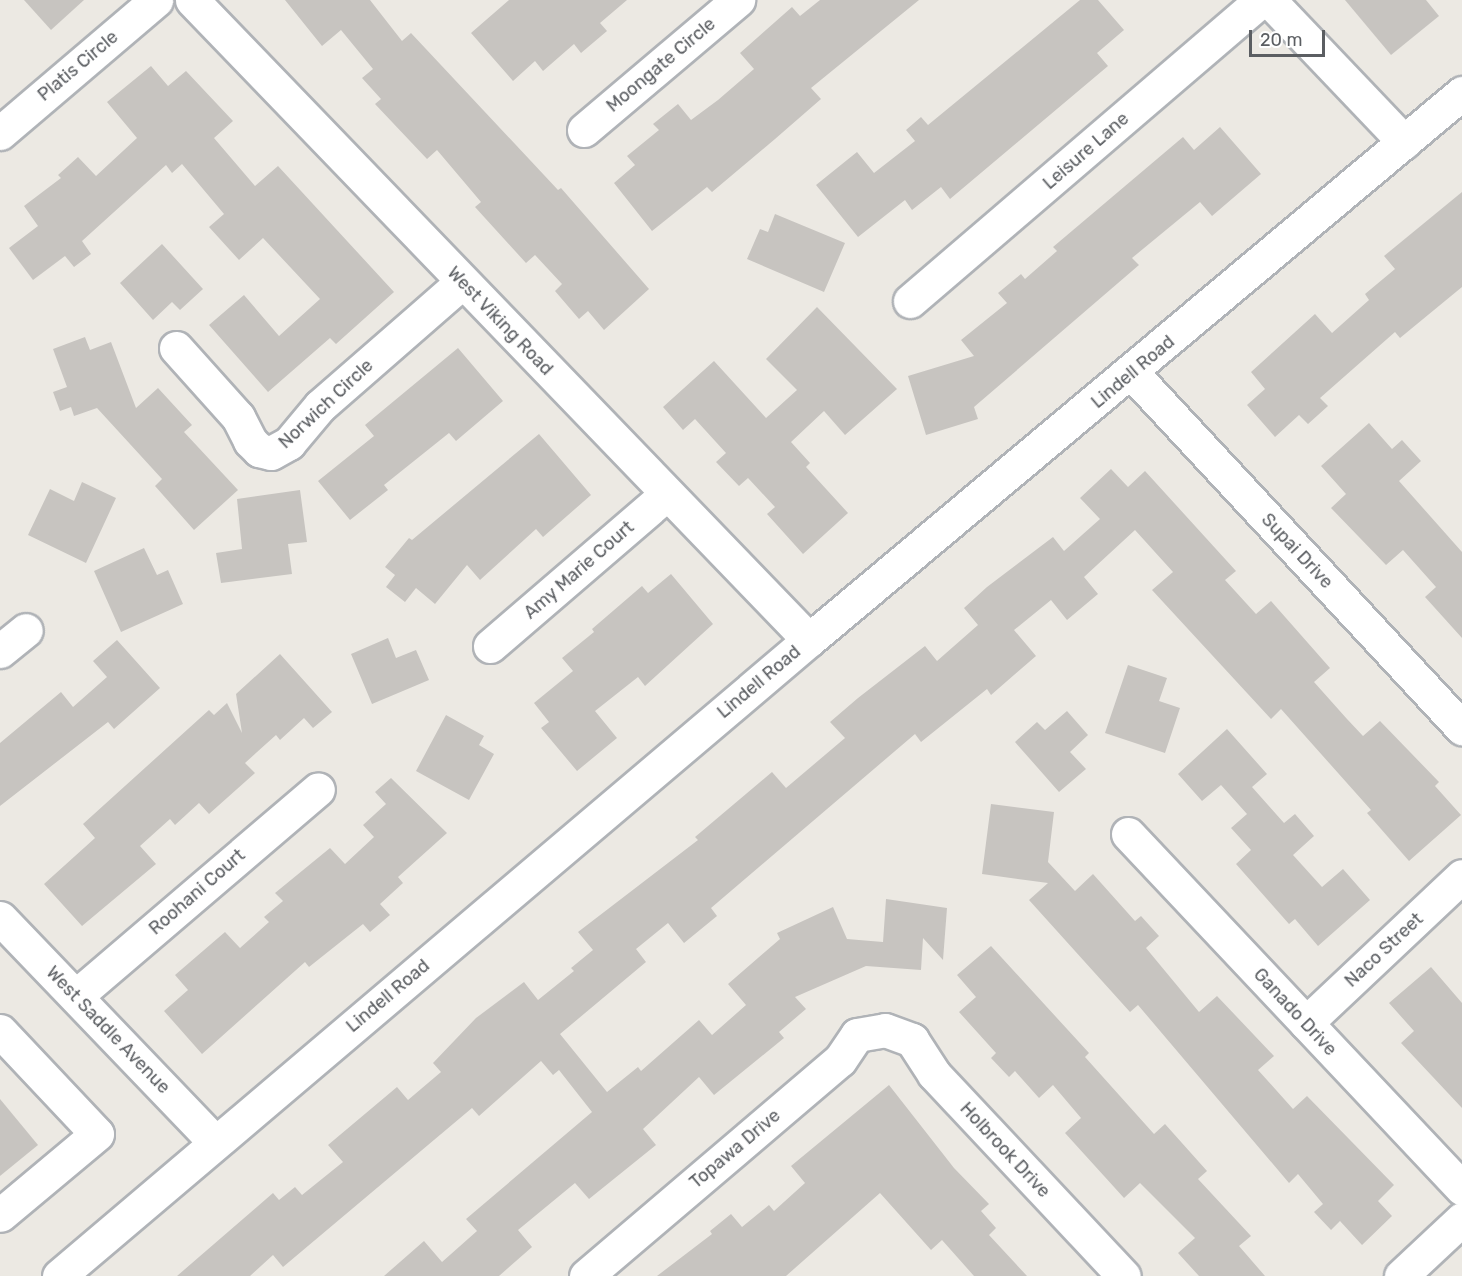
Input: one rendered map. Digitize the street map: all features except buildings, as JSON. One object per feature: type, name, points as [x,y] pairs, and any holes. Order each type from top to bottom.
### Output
[{"type":"street","name":"Platis Circle","points":[[0,132],[156,0]]},
{"type":"street","name":"West Viking Road","points":[[192,0],[809,640]]},
{"type":"street","name":"Moongate Circle","points":[[584,130],[738,0]]},
{"type":"street","name":"Leisure Lane","points":[[910,301],[1261,0]]},
{"type":"street","points":[[1269,0],[1404,142]]},
{"type":"street","name":"Lindell Road","points":[[76,1271],[215,1142],[809,640],[1132,373],[1462,93]]},
{"type":"street","name":"Norwich Circle","points":[[176,348],[238,417],[250,441],[259,450],[271,453],[289,443],[320,406],[462,282]]},
{"type":"street","name":"Supai Drive","points":[[1132,373],[1462,728]]},
{"type":"street","name":"Amy Marie Court","points":[[490,646],[667,494]]},
{"type":"street","points":[[0,651],[26,630]]},
{"type":"street","name":"Roohani Court","points":[[76,996],[318,789]]},
{"type":"street","name":"Ganado Drive","points":[[1128,834],[1462,1189]]},
{"type":"street","name":"Naco Street","points":[[1306,1023],[1462,876]]},
{"type":"street","name":"West Saddle Avenue","points":[[0,918],[215,1142]]},
{"type":"street","name":"Topawa Drive","points":[[586,1276],[840,1060],[857,1035],[885,1030]]},
{"type":"street","name":"Holbrook Drive","points":[[885,1030],[912,1040],[934,1074],[1124,1276]]},
{"type":"street","points":[[0,1031],[97,1134],[0,1215]]},
{"type":"street","points":[[1401,1276],[1462,1219]]}]
